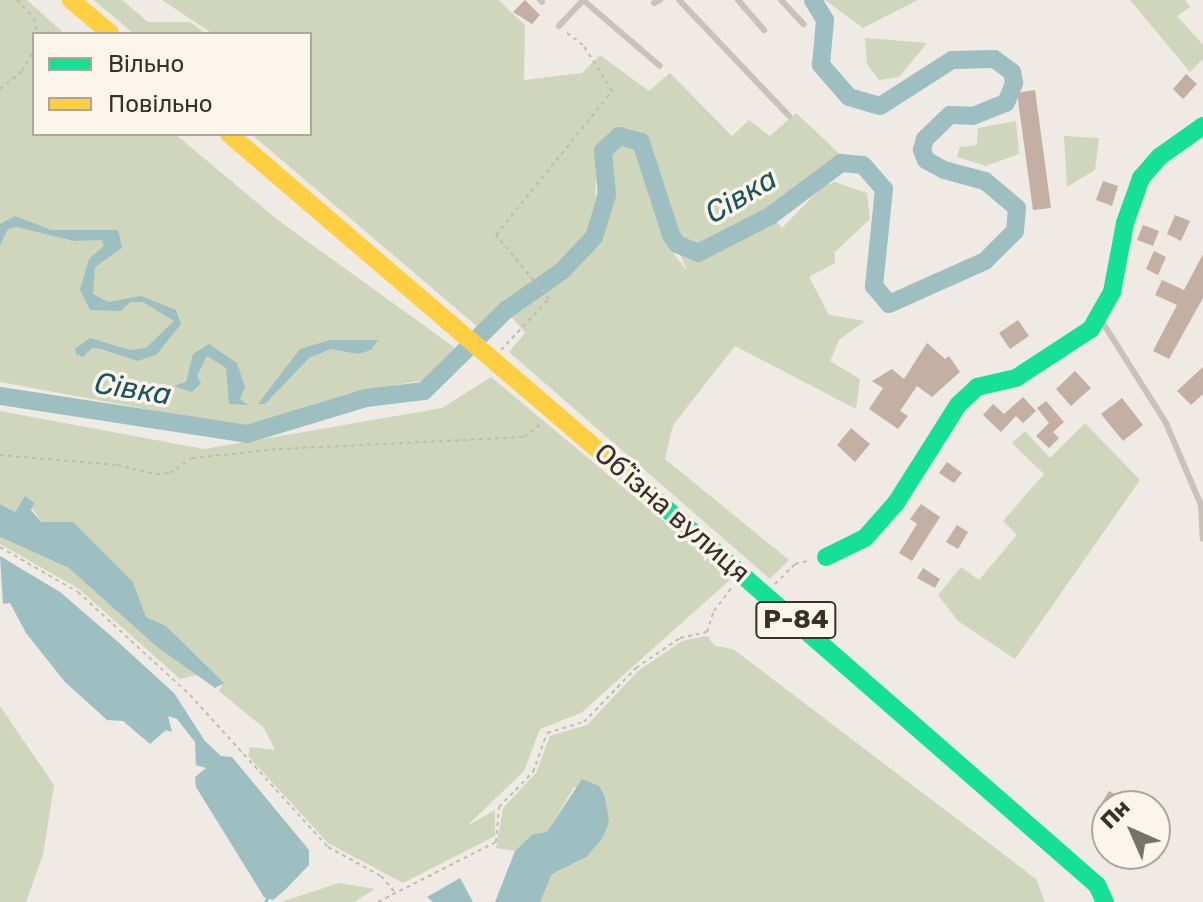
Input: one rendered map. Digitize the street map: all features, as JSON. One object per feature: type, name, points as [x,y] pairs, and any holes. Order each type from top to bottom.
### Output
[{"type":"main road","points":[[71,0],[109,32]]},
{"type":"main road","points":[[826,557],[865,538],[886,515],[958,405],[977,387],[1016,378],[1057,354],[1098,317],[1120,267],[1125,223],[1141,178],[1159,157],[1203,126]]},
{"type":"main road","name":"Обʼїзна вулиця","points":[[231,136],[766,594],[1097,885],[1105,902]]},
{"type":"lane","points":[[679,0],[789,116]]},
{"type":"lane","points":[[738,0],[764,30]]},
{"type":"lane","points":[[781,0],[803,24]]},
{"type":"lane","points":[[559,26],[583,1],[660,66]]},
{"type":"lane","points":[[1098,317],[1166,423],[1201,505],[1203,539]]},
{"type":"path","points":[[17,0],[34,18],[37,32]]},
{"type":"path","points":[[493,358],[549,299],[533,283],[531,273],[496,235],[612,91],[583,45],[559,26]]},
{"type":"path","points":[[0,89],[22,71],[32,53]]},
{"type":"path","points":[[0,455],[117,465],[156,474],[169,473],[192,458],[265,450],[524,437],[555,412]]},
{"type":"path","points":[[0,547],[78,592],[190,695],[328,847],[381,876],[396,893]]},
{"type":"path","points":[[766,594],[795,564],[826,557]]},
{"type":"path","points":[[378,902],[496,842],[499,807],[533,772],[547,733],[584,722],[636,668],[680,638],[707,632],[714,611],[743,574]]},
{"type":"green space","points":[[0,0],[27,0],[63,32],[32,32],[32,136],[177,136],[279,221],[454,347],[431,379],[365,390],[249,428],[0,382]]},
{"type":"green space","points":[[94,0],[122,0],[148,22],[190,22],[203,32],[132,32]]},
{"type":"green space","points":[[162,0],[498,0],[525,25],[524,80],[582,73],[600,55],[649,91],[670,73],[732,136],[749,120],[770,136],[796,113],[841,155],[769,211],[698,248],[680,237],[646,140],[620,129],[598,150],[595,198],[609,154],[619,143],[636,146],[670,249],[687,271],[680,254],[696,257],[775,220],[782,228],[823,186],[835,182],[867,193],[870,219],[835,252],[835,263],[809,277],[829,315],[865,321],[839,340],[830,361],[860,379],[856,409],[735,346],[673,425],[665,459],[789,560],[770,579],[509,352],[525,333],[510,315],[549,288],[543,279],[479,328],[253,136],[312,136],[312,32],[210,32]]},
{"type":"green space","points":[[825,0],[918,0],[863,28]]},
{"type":"green space","points":[[1130,0],[1185,0],[1190,7],[1177,16],[1203,45],[1203,59],[1190,72]]},
{"type":"green space","points":[[865,38],[927,43],[899,77],[879,80],[867,64]]},
{"type":"green space","points":[[1016,121],[1019,154],[986,166],[957,157],[960,147],[977,145],[978,128]]},
{"type":"green space","points":[[1064,136],[1099,138],[1095,170],[1067,187]]},
{"type":"green space","points":[[491,377],[732,578],[581,713],[540,729],[524,771],[467,826],[495,810],[495,836],[403,883],[328,843],[248,756],[250,747],[275,750],[264,728],[219,691],[223,683],[166,626],[146,617],[133,582],[107,558],[41,522],[25,497],[15,512],[0,504],[0,411],[204,449],[442,408]]},
{"type":"green space","points":[[1085,423],[1140,480],[1015,659],[958,621],[938,595],[961,567],[979,580],[1017,535],[1003,521],[1044,474],[1012,443],[1025,431],[1050,458]]},
{"type":"green space","points":[[0,537],[69,568],[197,675],[180,679],[79,589],[0,544]]},
{"type":"green space","points":[[707,636],[715,646],[733,649],[1036,879],[1045,902],[540,902],[552,874],[602,839],[608,822],[605,797],[574,787],[547,833],[533,835],[515,851],[496,848],[503,808],[536,773],[550,736],[587,725],[638,671],[682,641]]},
{"type":"green space","points":[[0,706],[54,785],[43,855],[26,902],[0,902]]},
{"type":"green space","points":[[339,883],[375,889],[354,902],[281,902]]},
{"type":"water","points":[[15,216],[51,230],[118,230],[122,248],[95,267],[93,294],[108,302],[141,296],[176,310],[181,324],[157,354],[138,361],[101,349],[92,348],[83,357],[76,354],[75,349],[90,338],[130,350],[146,348],[174,321],[143,302],[130,302],[121,311],[90,310],[80,290],[89,259],[104,246],[102,240],[74,241],[17,227],[8,229],[0,245],[0,224]]},
{"type":"water","points":[[330,340],[378,340],[371,350],[358,354],[331,349],[309,358],[265,404],[258,404],[300,349]]},
{"type":"water","points":[[209,344],[237,363],[245,387],[240,399],[248,405],[229,404],[226,368],[207,356],[197,376],[201,383],[192,392],[174,386],[186,382],[193,354]]},
{"type":"water","points":[[25,496],[34,503],[31,510],[41,522],[73,522],[133,582],[146,617],[166,626],[224,683],[215,688],[156,646],[69,568],[0,537],[0,504],[15,512]]},
{"type":"water","points":[[0,556],[60,592],[174,693],[205,741],[221,756],[232,757],[309,850],[309,865],[273,900],[264,897],[196,787],[195,777],[206,768],[196,765],[195,742],[177,719],[168,716],[172,732],[166,730],[150,744],[123,721],[107,720],[65,682],[26,633],[10,603],[3,604]]},
{"type":"water","points":[[582,779],[599,786],[605,797],[609,822],[602,839],[586,857],[552,874],[540,902],[495,902],[515,851],[533,834],[547,832]]},
{"type":"water","points":[[460,878],[473,902],[433,902],[427,897]]},
{"type":"building","points":[[525,0],[540,15],[532,24],[513,12]]},
{"type":"building","points":[[1186,74],[1197,84],[1183,99],[1173,89]]},
{"type":"building","points":[[1035,90],[1051,208],[1033,210],[1017,93]]},
{"type":"building","points":[[1103,181],[1118,186],[1112,206],[1096,200]]},
{"type":"building","points":[[1175,215],[1190,221],[1181,241],[1167,234]]},
{"type":"building","points":[[1143,225],[1159,231],[1153,246],[1137,240]]},
{"type":"building","points":[[1154,251],[1166,257],[1158,275],[1146,269]]},
{"type":"building","points":[[1203,254],[1203,298],[1169,359],[1153,351],[1177,305],[1155,295],[1162,280],[1184,290]]},
{"type":"building","points":[[1018,320],[1029,336],[1010,349],[999,333]]},
{"type":"building","points":[[927,343],[945,359],[949,356],[960,372],[932,397],[917,386],[900,411],[908,416],[898,429],[869,409],[883,388],[872,381],[892,369],[904,379]]},
{"type":"building","points":[[1203,367],[1203,394],[1191,405],[1177,391]]},
{"type":"building","points":[[1075,371],[1091,388],[1071,406],[1056,389]]},
{"type":"building","points":[[1023,397],[1036,411],[1023,423],[1016,416],[1001,432],[983,415],[993,404],[1004,414]]},
{"type":"building","points":[[1122,398],[1143,425],[1123,441],[1101,414]]},
{"type":"building","points":[[1046,401],[1064,422],[1053,432],[1059,438],[1049,448],[1036,436],[1049,423],[1037,408]]},
{"type":"building","points":[[851,428],[870,444],[855,462],[837,445]]},
{"type":"building","points":[[947,462],[962,473],[954,483],[939,473]]},
{"type":"building","points":[[921,504],[940,517],[912,561],[899,553],[917,524],[910,519]]},
{"type":"building","points":[[957,525],[968,532],[958,549],[946,542]]},
{"type":"building","points":[[923,568],[940,579],[935,588],[917,578]]},
{"type":"waterway","name":"Сівка","points":[[0,396],[247,434],[366,398],[424,391],[506,310],[562,271],[594,237],[607,195],[603,151],[619,136],[641,142],[671,235],[677,244],[698,253],[770,216],[841,163],[863,165],[884,189],[874,286],[889,304],[985,261],[1015,231],[1017,208],[985,181],[944,170],[926,160],[922,150],[925,139],[950,115],[973,116],[1006,103],[1014,83],[1012,72],[994,59],[952,60],[880,106],[849,97],[821,65],[825,20],[813,0]]},
{"type":"waterway","points":[[265,902],[267,898]]},
{"type":"traffic: fast","points":[[826,557],[865,538],[896,503],[958,405],[977,387],[1016,378],[1091,329],[1112,292],[1125,223],[1141,178],[1159,157],[1203,126]]},
{"type":"traffic: fast","points":[[647,492],[1097,885],[1105,902]]},
{"type":"traffic: slow","points":[[71,0],[109,32]]},
{"type":"traffic: slow","points":[[231,136],[647,492]]}]
